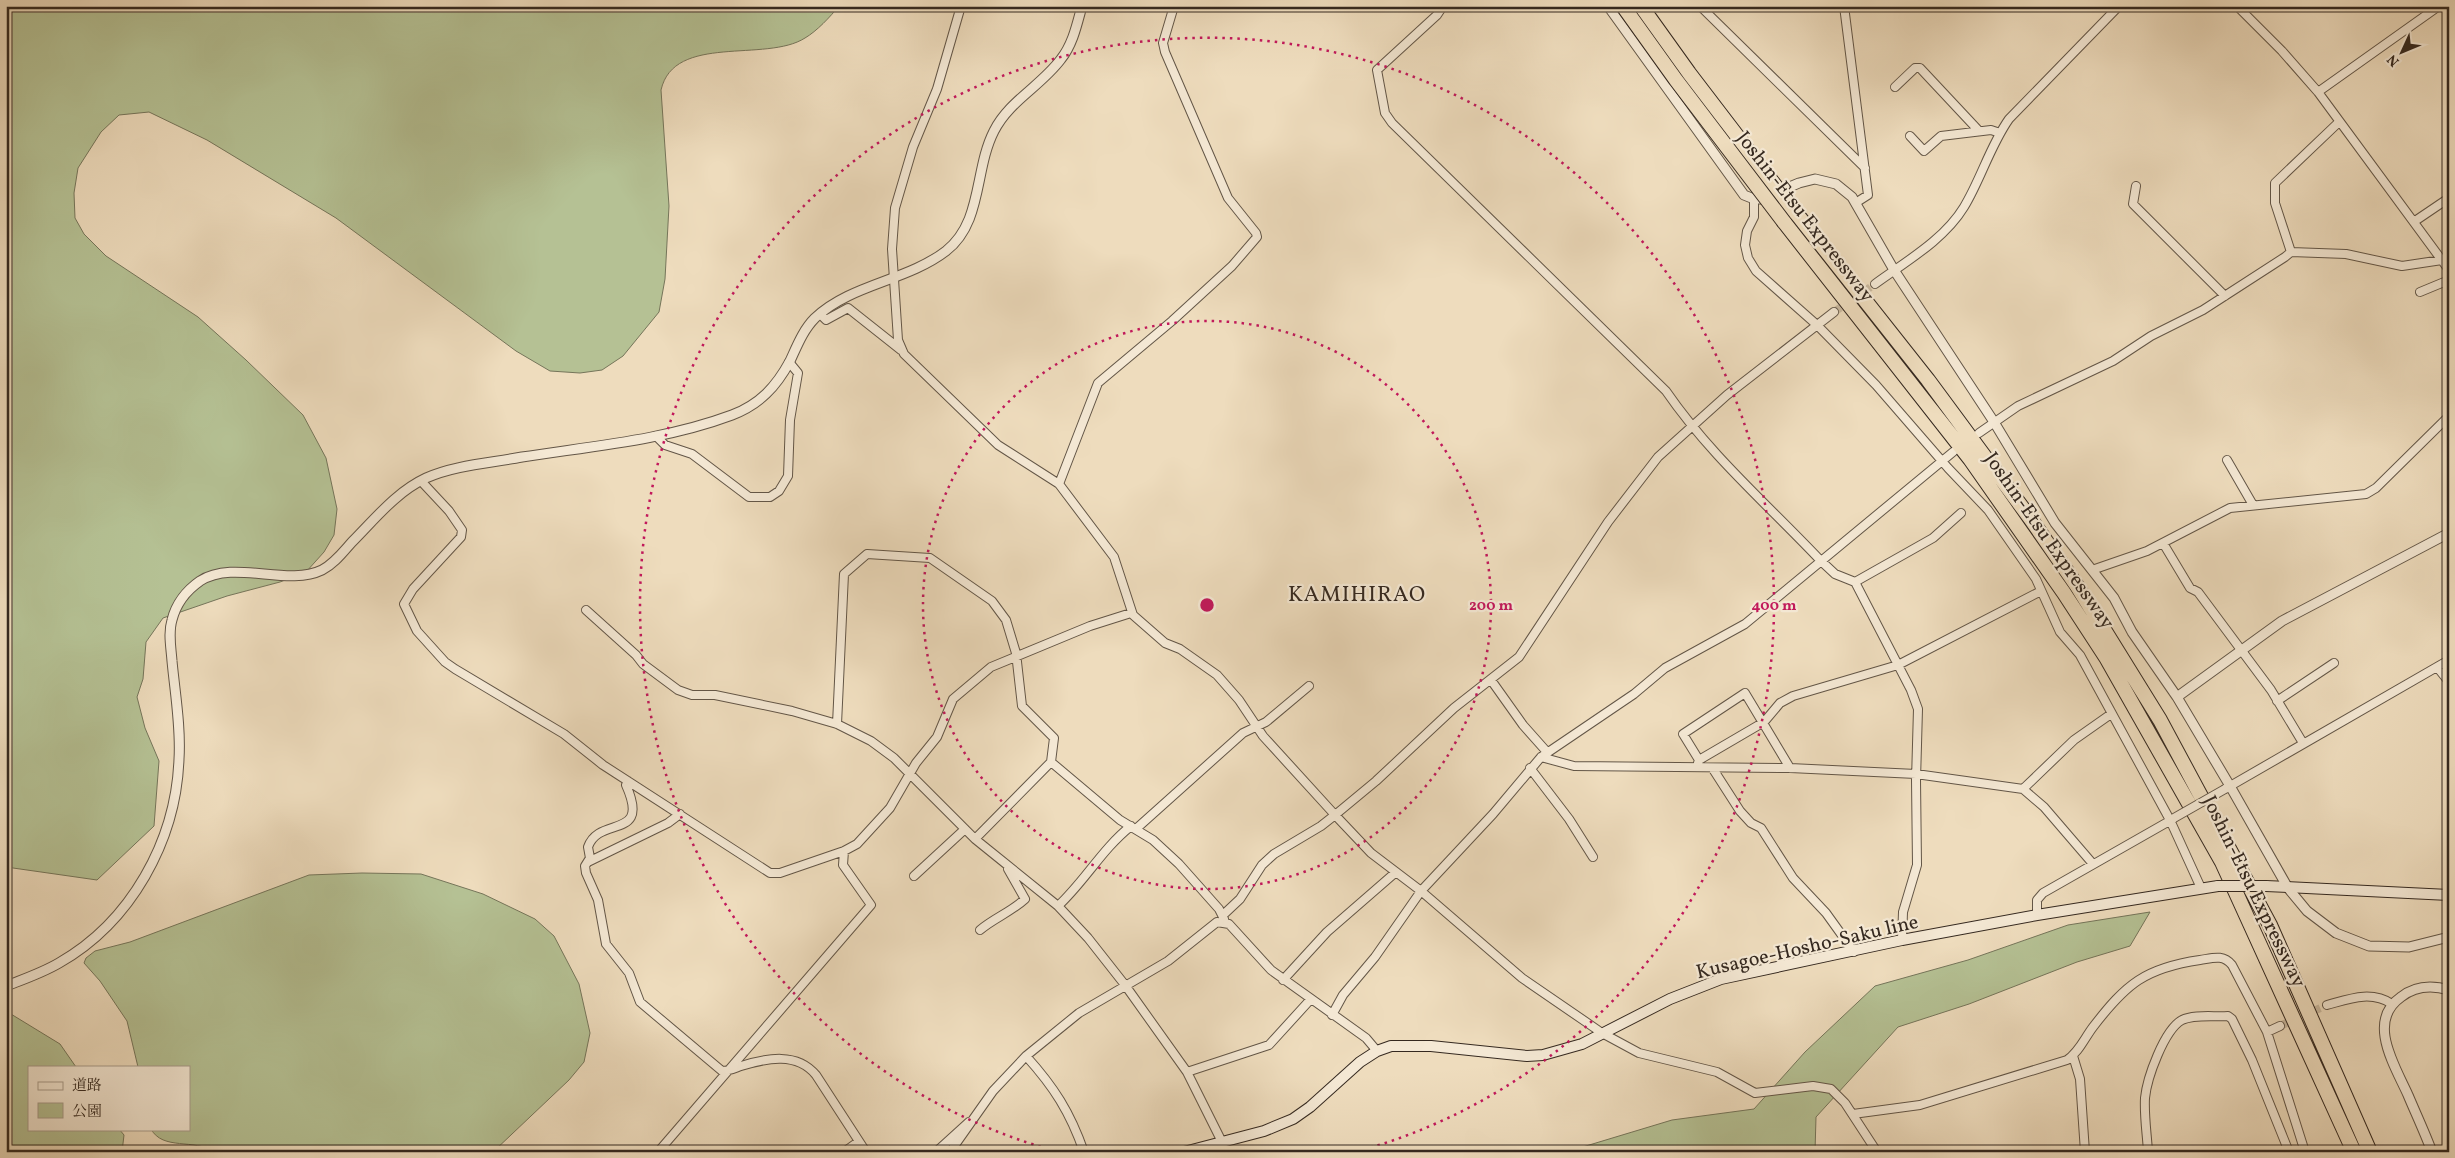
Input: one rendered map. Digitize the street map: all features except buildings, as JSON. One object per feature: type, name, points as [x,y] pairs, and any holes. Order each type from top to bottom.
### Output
[{"type":"highway","name":"Joshin-Etsu Expressway","points":[[1623,6],[1682,88],[1784,222],[1970,459],[2107,659],[2222,862],[2354,1152]]},
{"type":"highway","name":"Joshin-Etsu Expressway","points":[[1641,6],[1688,72],[1928,380],[2030,518],[2077,586],[2140,686],[2196,785],[2270,926],[2370,1152]]},
{"type":"main road","name":"Kusagoe-Hosho-Saku line","points":[[1184,1152],[1264,1131],[1293,1120],[1360,1062],[1391,1046],[1408,1045],[1526,1056],[1543,1055],[1582,1044],[1670,999],[1721,980],[1902,940],[2037,914],[2218,886],[2266,886],[2449,895]]},
{"type":"street","points":[[901,350],[896,328],[895,276],[892,249],[895,208],[912,147],[937,89],[961,6]]},
{"type":"street","points":[[6,986],[60,963],[89,941],[125,906],[152,863],[169,821],[177,782],[179,737],[170,631],[174,612],[186,593],[206,578],[220,574],[295,574],[321,570],[337,558],[398,496],[420,480],[460,468],[656,436],[730,416],[760,401],[775,386],[804,331],[820,314],[840,300],[938,256],[960,238],[969,220],[985,153],[994,130],[1006,113],[1064,55],[1074,35],[1082,6]]},
{"type":"street","points":[[1058,484],[1098,383],[1172,321],[1232,266],[1257,237],[1256,232],[1228,198],[1165,52],[1163,43],[1174,6]]},
{"type":"street","points":[[1443,6],[1436,16],[1377,70],[1385,113],[1392,123],[1666,391],[1691,427],[1820,560],[1835,574],[1855,582],[1898,665],[1918,709],[1916,774],[1917,865],[1903,912],[1902,940]]},
{"type":"street","points":[[1608,6],[1744,195],[1754,199],[1815,180],[1836,184],[1856,202],[1894,270],[1994,422],[2055,523],[2114,598],[2132,632],[2176,697],[2227,787],[2288,888],[2316,920],[2336,933],[2358,943],[2383,947],[2409,947],[2449,936]]},
{"type":"street","points":[[1700,6],[1865,168]]},
{"type":"street","points":[[1844,6],[1868,195],[1856,202]]},
{"type":"street","points":[[1875,284],[1933,241],[1956,219],[1970,197],[2000,133],[2018,108],[2120,6]]},
{"type":"street","points":[[2237,6],[2293,62],[2318,92],[2449,270]]},
{"type":"street","points":[[2318,92],[2439,6]]},
{"type":"street","points":[[1895,87],[1915,68],[1920,68],[1979,131]]},
{"type":"street","points":[[2291,252],[2275,202],[2275,183],[2339,122]]},
{"type":"street","points":[[1910,136],[1924,151],[1941,136],[1995,130],[2000,133]]},
{"type":"street","points":[[2136,186],[2132,204],[2225,296]]},
{"type":"street","points":[[2415,222],[2449,198]]},
{"type":"street","points":[[1754,199],[1754,217],[1747,231],[1745,245],[1748,258],[1756,271],[1774,289],[1817,324],[1898,408],[1988,510],[2036,579],[2060,632],[2080,654],[2111,714],[2172,819],[2201,888]]},
{"type":"street","points":[[1979,433],[2018,406],[2113,361],[2151,336],[2203,310],[2291,252],[2346,254],[2402,266],[2442,260]]},
{"type":"street","points":[[2420,292],[2449,280]]},
{"type":"street","points":[[820,314],[826,320],[848,308],[901,350],[998,445],[1058,484],[1114,557],[1131,613],[1165,643],[1180,649],[1217,675],[1239,700],[1256,727],[1371,853],[1421,891],[1522,978],[1602,1033],[1639,1053],[1718,1072],[1755,1093],[1813,1086],[1831,1089],[1841,1096],[1877,1152]]},
{"type":"street","points":[[936,1152],[972,1119],[1001,1082],[1026,1056],[1079,1013],[1178,954],[1211,925],[1224,918],[1240,900],[1262,865],[1274,854],[1321,826],[1335,815],[1376,781],[1454,708],[1519,657],[1632,489],[1658,457],[1727,395],[1834,312]]},
{"type":"street","points":[[656,436],[664,446],[692,454],[749,497],[770,497],[778,492],[788,476],[790,420],[798,373],[789,362]]},
{"type":"street","points":[[2092,570],[2148,551],[2221,512],[2252,505],[2366,494],[2376,488],[2449,416]]},
{"type":"street","points":[[1332,1016],[1342,995],[1375,957],[1421,891],[1493,814],[1530,768],[1544,755],[1634,694],[1665,668],[1745,624],[1952,452]]},
{"type":"street","points":[[2227,460],[2252,505]]},
{"type":"street","points":[[420,480],[449,511],[462,530],[461,537],[406,599],[406,610],[417,631],[445,662],[455,669],[564,734],[603,765],[770,873],[780,872],[844,851],[857,844],[890,808],[909,774],[937,738],[953,699],[991,667],[1090,626],[1131,613]]},
{"type":"street","points":[[1855,582],[1933,538],[1961,513]]},
{"type":"street","points":[[2176,697],[2239,650],[2299,611],[2449,533]]},
{"type":"street","points":[[2163,543],[2190,588],[2198,592],[2239,650],[2271,690],[2303,743]]},
{"type":"street","points":[[837,724],[844,574],[867,554],[930,558],[966,580],[1000,610],[1006,620],[1016,658],[1022,706],[1054,738],[1052,762],[975,839]]},
{"type":"street","points":[[1696,768],[1699,760],[1764,722],[1780,704],[1801,692],[1898,665],[2041,591]]},
{"type":"street","points":[[586,610],[643,664],[678,690],[692,695],[715,695],[792,711],[837,724],[871,740],[909,774],[975,839],[1008,868],[1058,906],[1088,938],[1125,985],[1186,1072],[1222,1142]]},
{"type":"street","points":[[2037,914],[2040,896],[2449,660]]},
{"type":"street","points":[[2277,701],[2334,663]]},
{"type":"street","points":[[2438,667],[2449,682]]},
{"type":"street","points":[[1491,680],[1544,755],[1574,766],[1712,769],[1790,768],[1916,774],[2023,789],[2044,807],[2093,864]]},
{"type":"street","points":[[1058,906],[1086,877],[1103,851],[1134,827],[1243,733],[1266,722],[1310,686]]},
{"type":"street","points":[[1699,760],[1683,734],[1745,693],[1790,768]]},
{"type":"street","points":[[2023,789],[2074,740],[2111,714]]},
{"type":"street","points":[[1052,762],[1153,840],[1179,864],[1229,924],[1271,970],[1332,1016],[1366,1038],[1377,1052]]},
{"type":"street","points":[[1530,768],[1569,819],[1593,858]]},
{"type":"street","points":[[1712,769],[1740,811],[1751,823],[1761,828],[1793,878],[1826,913],[1854,952]]},
{"type":"street","points":[[628,781],[626,785],[634,806],[631,817],[624,825],[593,838],[588,847],[590,858],[585,866],[586,873],[598,900],[606,944],[629,973],[640,1002],[718,1069],[728,1071],[774,1059],[790,1059],[801,1063],[816,1075],[866,1152]]},
{"type":"street","points":[[588,862],[668,823],[680,814]]},
{"type":"street","points":[[914,876],[964,829]]},
{"type":"street","points":[[658,1152],[870,905],[842,865],[844,851]]},
{"type":"street","points":[[980,930],[990,921],[1014,909],[1025,899],[1008,868]]},
{"type":"street","points":[[1283,980],[1327,932],[1396,872]]},
{"type":"street","points":[[1853,1114],[1920,1106],[2067,1060],[2073,1056],[2111,1004],[2132,985],[2158,969],[2216,957],[2228,960],[2232,965],[2267,1032],[2305,1152]]},
{"type":"street","points":[[2432,1152],[2386,1046],[2384,1027],[2392,1004],[2414,989],[2433,987],[2449,990]]},
{"type":"street","points":[[2327,1006],[2356,996],[2377,997],[2392,1004]]},
{"type":"street","points":[[1186,1072],[1269,1045],[1310,1000]]},
{"type":"street","points":[[2148,1152],[2145,1099],[2147,1086],[2163,1043],[2171,1030],[2183,1020],[2228,1016],[2232,1019],[2252,1060],[2289,1152]]},
{"type":"street","points":[[2267,1032],[2280,1026]]},
{"type":"street","points":[[1026,1056],[1066,1109],[1081,1137],[1084,1152]]},
{"type":"street","points":[[2073,1056],[2080,1079],[2085,1152]]},
{"type":"street","points":[[950,1152],[972,1119]]},
{"type":"street","points":[[844,1152],[858,1142]]},
{"type":"green space","points":[[6,6],[839,6],[814,32],[788,45],[768,49],[702,55],[684,61],[669,72],[661,90],[669,206],[665,279],[659,312],[623,356],[602,370],[580,373],[550,371],[516,351],[336,218],[207,140],[149,112],[119,115],[101,132],[78,168],[74,193],[75,218],[84,234],[106,256],[198,317],[303,415],[326,458],[337,509],[334,535],[324,552],[306,572],[280,582],[227,596],[163,618],[146,642],[143,679],[137,697],[145,728],[159,761],[154,826],[97,880],[6,867]]},
{"type":"green space","points":[[362,873],[421,874],[483,894],[535,919],[554,936],[579,984],[590,1033],[584,1062],[569,1080],[493,1152],[214,1152],[206,1148],[163,1140],[156,1136],[152,1130],[190,1130],[190,1066],[138,1066],[127,1021],[100,981],[84,963],[86,958],[95,951],[130,942],[309,875]]},
{"type":"green space","points":[[2150,912],[2130,946],[2077,962],[1969,1004],[1898,1027],[1816,1117],[1815,1152],[1566,1152],[1672,1120],[1754,1109],[1805,1052],[1875,986],[1968,960],[2068,925]]},
{"type":"green space","points":[[6,1011],[60,1044],[75,1066],[28,1066],[28,1130],[120,1130],[124,1135],[122,1152],[6,1152]]},
{"type":"tunnel","points":[[1834,312],[1875,284]]},
{"type":"tunnel","points":[[2280,1026],[2327,1005]]},
{"type":"district","name":"KAMIHIRAO","points":[[1357,593]]}]
